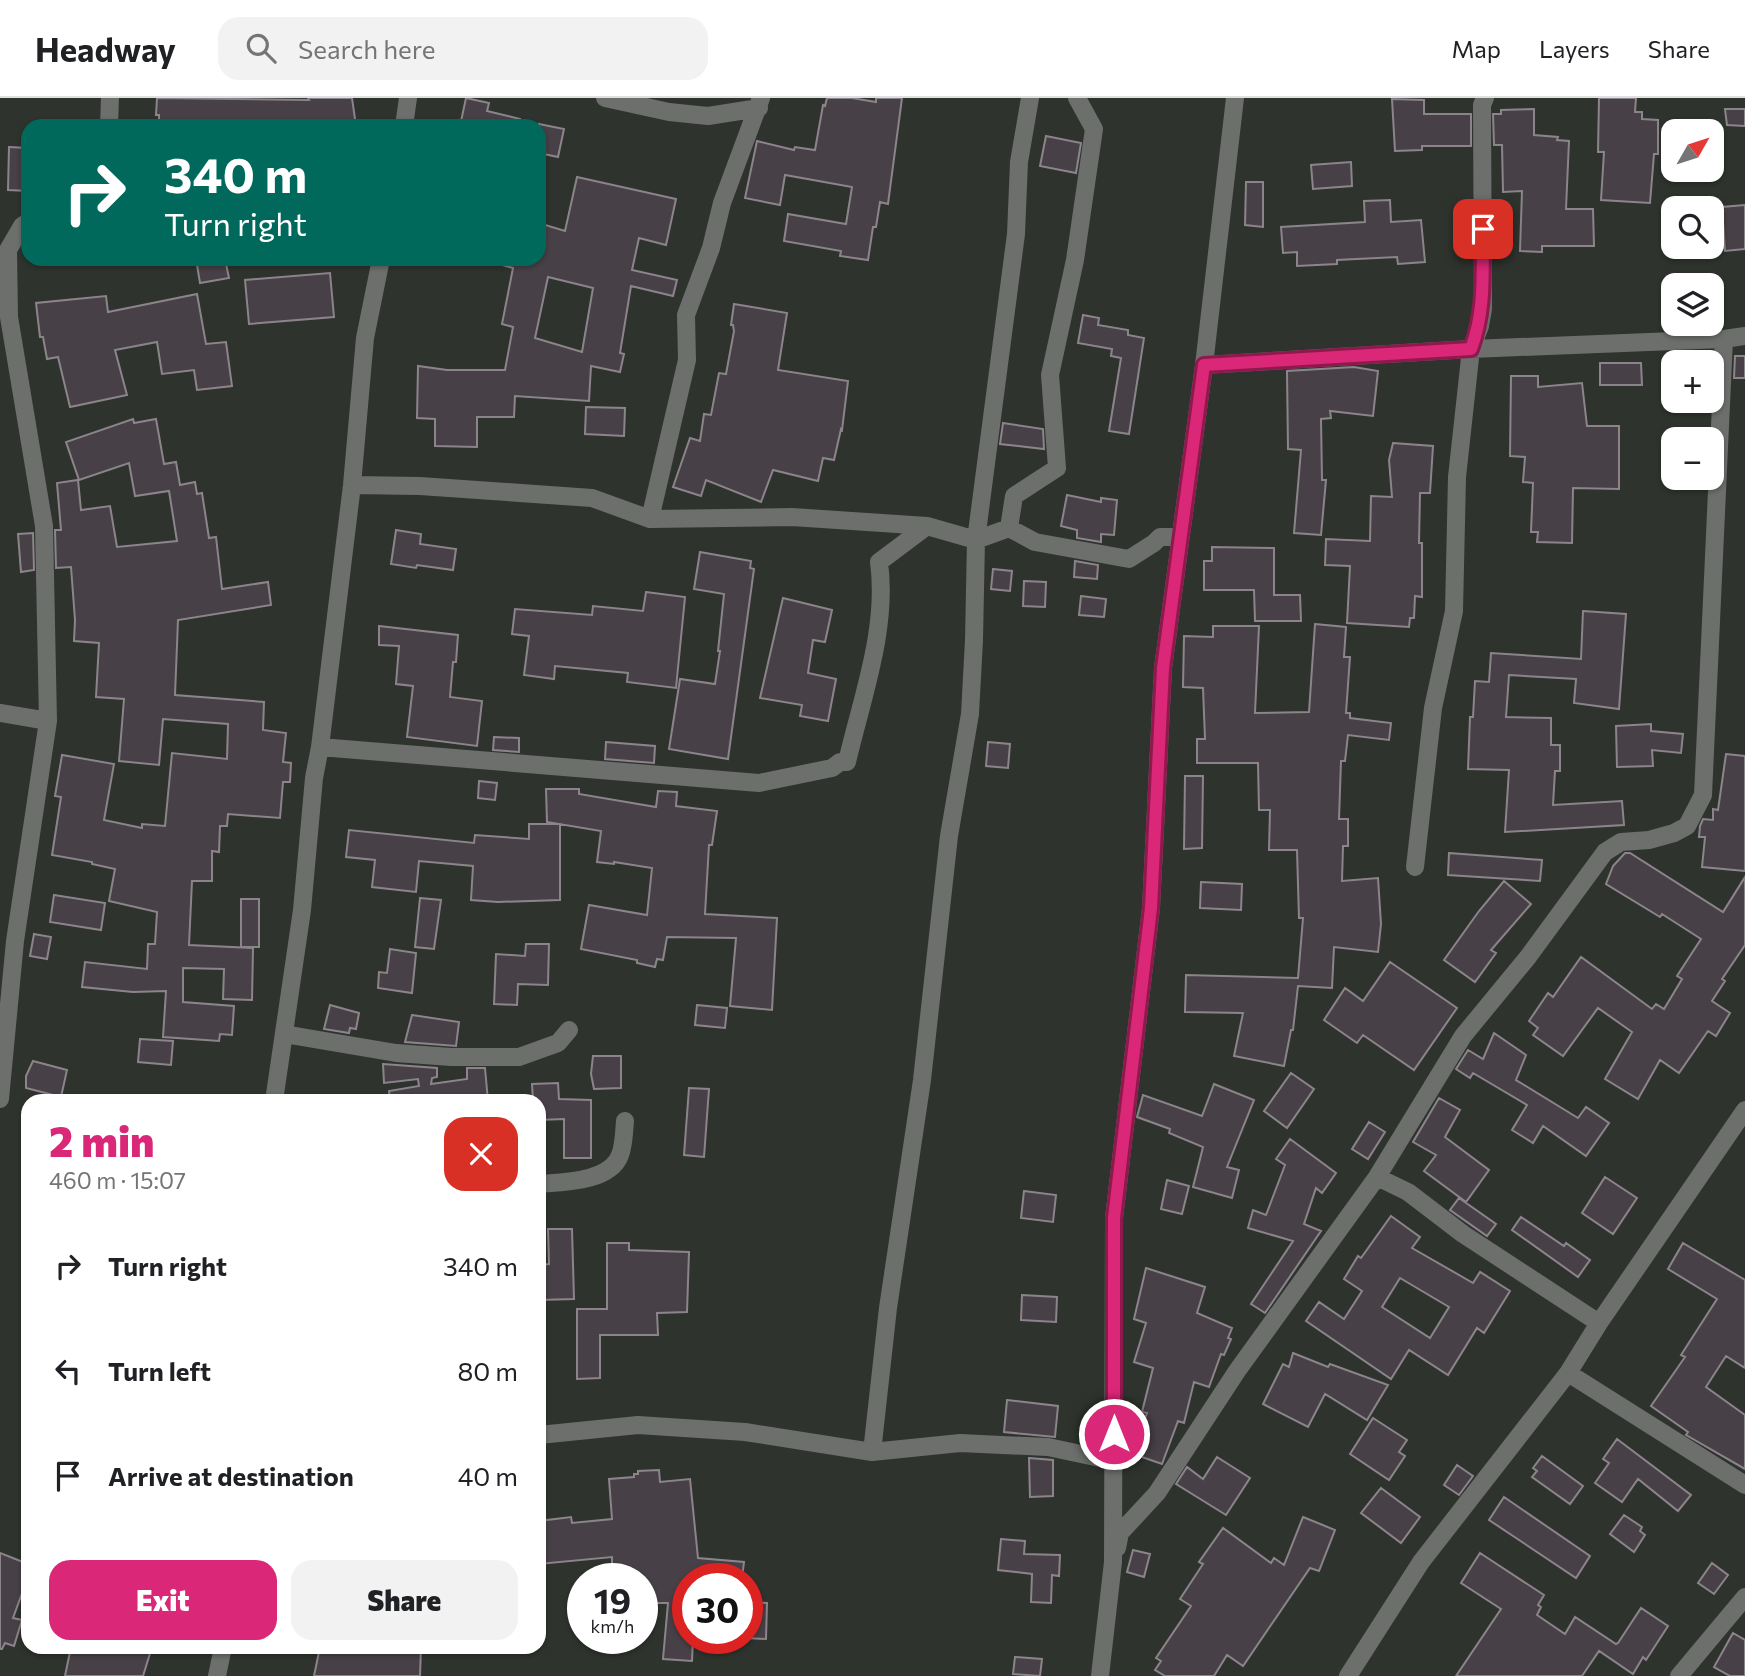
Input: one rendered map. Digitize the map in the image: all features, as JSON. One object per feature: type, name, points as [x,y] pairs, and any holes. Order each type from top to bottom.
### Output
[{"type":"street","points":[[108,119],[110,98]]},
{"type":"street","points":[[405,119],[408,98]]},
{"type":"street","points":[[605,98],[669,112],[708,116],[760,103]]},
{"type":"street","points":[[872,1452],[888,1308],[922,1080],[949,836],[970,714],[976,540],[1016,234],[1019,162],[1030,98]]},
{"type":"street","points":[[1009,528],[1014,496],[1058,468],[1050,375],[1075,260],[1094,129],[1077,98]]},
{"type":"street","points":[[1114,1562],[1114,1218],[1151,908],[1163,668],[1204,365],[1235,98]]},
{"type":"street","points":[[1415,867],[1433,708],[1454,611],[1457,477],[1471,349],[1483,309],[1482,104],[1485,98]]},
{"type":"street","points":[[650,519],[687,360],[686,315],[711,247],[722,203],[760,103]]},
{"type":"street","points":[[0,1099],[15,942],[48,721],[44,526],[4,318],[8,250],[21,228]]},
{"type":"street","points":[[275,1094],[302,910],[314,778],[352,485],[365,338],[380,266]]},
{"type":"street","points":[[1204,365],[1471,349],[1724,340],[1745,336]]},
{"type":"street","points":[[1100,1676],[1120,1533],[1157,1493],[1237,1371],[1377,1177],[1463,1036],[1528,957],[1605,852],[1621,842],[1650,840],[1674,833],[1686,826],[1703,795],[1724,340]]},
{"type":"street","points":[[352,485],[420,486],[592,498],[650,519],[792,517],[927,526],[976,540],[1009,528],[1035,542],[1129,559],[1160,537],[1181,537]]},
{"type":"street","points":[[320,747],[760,783],[832,768],[840,762],[847,762],[875,644],[881,609],[879,562],[927,526]]},
{"type":"street","points":[[0,713],[48,721]]},
{"type":"street","points":[[284,1034],[396,1053],[452,1057],[519,1057],[558,1043],[569,1030]]},
{"type":"street","points":[[1348,1676],[1421,1562],[1568,1373],[1599,1323],[1745,1110]]},
{"type":"street","points":[[546,1183],[576,1181],[603,1174],[620,1157],[625,1121]]},
{"type":"street","points":[[1377,1177],[1408,1192],[1462,1234],[1599,1323]]},
{"type":"street","points":[[1568,1373],[1745,1485]]},
{"type":"street","points":[[546,1434],[638,1425],[745,1432],[872,1452],[960,1443],[1048,1447],[1114,1461]]},
{"type":"street","points":[[1679,1676],[1745,1597]]},
{"type":"street","points":[[217,1676],[222,1654]]},
{"type":"building","points":[[157,98],[352,98],[355,119],[159,119],[159,115],[156,115]]},
{"type":"building","points":[[466,98],[489,103],[487,111],[520,119],[462,119]]},
{"type":"building","points":[[827,98],[876,102],[876,98],[902,98],[888,204],[880,202],[868,260],[840,256],[841,251],[784,241],[788,214],[846,224],[852,187],[785,175],[780,205],[745,198],[757,141],[794,150],[795,147],[815,150],[823,105],[825,106]]},
{"type":"building","points":[[1599,98],[1636,98],[1635,112],[1642,112],[1642,119],[1658,120],[1658,154],[1654,154],[1650,203],[1601,200],[1604,152],[1598,152]]},
{"type":"building","points":[[1392,99],[1424,100],[1424,114],[1471,114],[1471,146],[1422,146],[1422,150],[1395,151]]},
{"type":"building","points":[[1534,109],[1534,135],[1569,141],[1566,209],[1593,209],[1594,246],[1542,246],[1542,252],[1520,251],[1522,191],[1503,192],[1502,145],[1494,145],[1493,114],[1501,114],[1501,110]]},
{"type":"building","points":[[1725,109],[1745,109],[1745,126],[1727,125]]},
{"type":"building","points":[[546,125],[564,129],[558,157],[546,154]]},
{"type":"building","points":[[1046,136],[1081,143],[1076,173],[1040,166]]},
{"type":"building","points":[[9,147],[21,148],[21,191],[8,190]]},
{"type":"building","points":[[1351,162],[1352,186],[1313,189],[1311,165]]},
{"type":"building","points":[[577,177],[676,199],[666,245],[639,238],[632,270],[677,280],[673,296],[631,286],[620,353],[624,354],[620,372],[591,366],[589,401],[515,396],[514,417],[477,417],[477,447],[435,446],[435,419],[417,418],[418,366],[447,370],[505,370],[513,327],[502,324],[513,268],[506,266],[546,266],[546,225],[565,231]],"holes":[[[548,277],[593,288],[582,352],[535,338]]]},
{"type":"building","points":[[1246,182],[1263,182],[1263,227],[1245,225]]},
{"type":"building","points":[[1390,200],[1391,222],[1421,220],[1425,262],[1398,264],[1397,257],[1337,260],[1337,264],[1297,266],[1297,252],[1283,253],[1281,227],[1365,222],[1364,201]]},
{"type":"building","points":[[1745,205],[1745,249],[1725,251],[1724,207]]},
{"type":"building","points":[[197,266],[226,266],[229,278],[200,283]]},
{"type":"building","points":[[330,273],[334,317],[249,324],[245,280]]},
{"type":"building","points":[[197,294],[206,344],[226,342],[232,386],[197,390],[194,370],[162,374],[157,342],[115,350],[127,395],[70,407],[58,357],[47,359],[43,337],[40,337],[36,303],[106,296],[108,312]]},
{"type":"building","points":[[734,304],[787,313],[778,370],[848,381],[842,430],[834,460],[823,458],[818,481],[773,470],[761,502],[706,480],[701,496],[673,487],[690,438],[700,441],[704,414],[711,415],[719,373],[726,374],[734,331],[731,325]]},
{"type":"building","points":[[1083,315],[1099,318],[1098,325],[1128,330],[1128,335],[1144,338],[1129,434],[1109,431],[1121,358],[1111,356],[1112,349],[1078,343]]},
{"type":"building","points":[[1735,356],[1745,356],[1745,378],[1734,378]]},
{"type":"building","points":[[1600,363],[1641,363],[1642,385],[1600,385]]},
{"type":"building","points":[[1354,367],[1378,371],[1373,416],[1330,411],[1331,418],[1321,419],[1322,480],[1326,480],[1321,535],[1294,533],[1301,450],[1288,449],[1287,371]]},
{"type":"building","points":[[1511,376],[1538,376],[1538,387],[1582,383],[1587,426],[1619,426],[1619,489],[1573,488],[1572,543],[1537,542],[1538,532],[1531,532],[1533,483],[1523,482],[1525,457],[1510,456]]},
{"type":"building","points":[[586,407],[625,408],[624,436],[585,434]]},
{"type":"building","points":[[133,419],[134,423],[156,419],[164,464],[176,462],[180,485],[195,482],[197,494],[202,493],[209,538],[216,537],[222,589],[268,582],[271,605],[178,620],[175,695],[264,702],[263,730],[286,733],[283,762],[291,763],[290,782],[283,782],[280,818],[228,814],[227,826],[220,826],[219,852],[212,851],[212,881],[192,881],[189,945],[253,948],[252,1000],[223,999],[224,969],[183,968],[183,1002],[234,1006],[232,1035],[220,1034],[219,1041],[163,1037],[166,991],[133,992],[82,987],[85,962],[147,969],[148,944],[155,944],[157,912],[109,901],[115,869],[52,855],[61,797],[55,796],[62,755],[114,764],[104,820],[142,828],[142,824],[165,826],[172,753],[227,759],[228,724],[163,719],[159,765],[119,761],[124,699],[96,697],[99,643],[74,641],[71,567],[56,568],[55,530],[61,530],[57,483],[78,480],[81,510],[110,506],[117,547],[177,541],[169,491],[135,496],[129,463],[79,480],[66,442]]},
{"type":"building","points":[[1003,423],[1043,429],[1044,449],[1000,444]]},
{"type":"building","points":[[1393,443],[1433,446],[1430,493],[1420,493],[1422,597],[1415,596],[1414,618],[1410,618],[1409,627],[1347,623],[1350,566],[1325,565],[1326,539],[1370,541],[1371,496],[1392,497],[1389,460]]},
{"type":"building","points":[[1067,495],[1101,502],[1101,498],[1117,500],[1114,535],[1101,534],[1101,542],[1077,538],[1077,530],[1061,526]]},
{"type":"building","points":[[396,530],[421,534],[420,544],[456,549],[453,570],[391,564]]},
{"type":"building","points":[[33,533],[34,570],[21,572],[18,534]]},
{"type":"building","points":[[1212,547],[1274,548],[1274,595],[1300,595],[1301,621],[1255,621],[1254,590],[1204,590],[1204,561],[1212,561]]},
{"type":"building","points":[[700,552],[751,561],[750,568],[754,569],[728,759],[669,749],[680,679],[715,684],[724,594],[694,589]]},
{"type":"building","points":[[1075,561],[1098,565],[1097,579],[1074,577]]},
{"type":"building","points":[[993,569],[1012,571],[1010,591],[991,589]]},
{"type":"building","points":[[1024,581],[1046,582],[1045,607],[1023,606]]},
{"type":"building","points":[[646,592],[685,597],[676,688],[627,682],[628,673],[555,666],[554,679],[524,675],[529,636],[512,634],[515,609],[592,615],[593,606],[643,611]]},
{"type":"building","points":[[1081,596],[1106,599],[1104,617],[1079,615]]},
{"type":"building","points":[[783,598],[832,610],[825,642],[813,640],[808,673],[836,679],[828,721],[800,716],[802,705],[760,698]]},
{"type":"building","points":[[1583,611],[1626,614],[1619,709],[1574,703],[1576,679],[1509,675],[1506,717],[1551,718],[1551,745],[1560,745],[1560,771],[1555,771],[1553,805],[1622,801],[1624,825],[1505,832],[1509,770],[1468,769],[1470,717],[1473,717],[1475,681],[1489,682],[1491,653],[1581,659]]},
{"type":"building","points":[[1315,624],[1346,627],[1344,657],[1350,657],[1346,713],[1350,713],[1350,718],[1391,723],[1389,740],[1348,735],[1345,761],[1341,761],[1339,819],[1348,819],[1348,846],[1343,846],[1342,881],[1378,878],[1381,924],[1378,952],[1334,947],[1332,988],[1298,986],[1293,1030],[1284,1066],[1234,1056],[1243,1013],[1185,1012],[1186,975],[1298,978],[1303,918],[1299,918],[1297,850],[1269,850],[1270,810],[1259,810],[1258,763],[1197,763],[1197,739],[1205,739],[1203,688],[1183,687],[1184,636],[1213,637],[1213,626],[1259,626],[1255,713],[1309,712]]},
{"type":"building","points":[[379,626],[458,635],[450,697],[482,701],[477,746],[407,737],[413,686],[396,684],[399,646],[379,645]]},
{"type":"building","points":[[1651,724],[1651,731],[1683,734],[1681,753],[1652,750],[1653,766],[1617,767],[1616,726]]},
{"type":"building","points":[[494,737],[519,738],[519,752],[493,750]]},
{"type":"building","points":[[606,742],[655,746],[654,763],[605,759]]},
{"type":"building","points":[[988,742],[1010,744],[1008,768],[986,766]]},
{"type":"building","points":[[1726,754],[1745,756],[1745,871],[1702,867],[1705,837],[1699,837],[1700,826],[1703,819],[1713,820],[1713,809],[1718,810]]},
{"type":"building","points":[[1185,776],[1203,776],[1202,848],[1184,849]]},
{"type":"building","points":[[479,781],[497,783],[495,800],[478,798]]},
{"type":"building","points":[[546,789],[579,789],[579,794],[656,807],[658,791],[677,792],[676,806],[717,811],[712,845],[709,845],[705,914],[777,918],[772,1010],[730,1006],[736,938],[667,937],[663,960],[657,959],[655,967],[637,963],[637,960],[581,949],[589,905],[647,915],[652,868],[597,862],[601,831],[547,822]]},
{"type":"building","points":[[529,824],[560,824],[560,900],[471,900],[473,866],[419,861],[416,892],[372,887],[375,860],[346,857],[349,830],[474,843],[475,835],[529,839]]},
{"type":"building","points":[[1449,853],[1542,860],[1540,881],[1448,875]]},
{"type":"building","points":[[1625,853],[1630,853],[1723,912],[1745,877],[1745,945],[1722,979],[1725,981],[1712,1001],[1730,1013],[1716,1036],[1708,1031],[1679,1073],[1660,1060],[1638,1099],[1605,1079],[1632,1032],[1598,1008],[1563,1056],[1533,1035],[1538,1028],[1529,1021],[1548,993],[1553,997],[1581,957],[1652,1009],[1656,1004],[1664,1009],[1682,979],[1677,976],[1701,939],[1606,884],[1613,866]]},
{"type":"building","points":[[1504,881],[1531,904],[1491,950],[1496,953],[1475,982],[1444,960]]},
{"type":"building","points":[[1201,882],[1242,884],[1241,910],[1200,908]]},
{"type":"building","points":[[54,895],[105,903],[101,930],[50,922]]},
{"type":"building","points":[[420,898],[441,900],[434,949],[415,947]]},
{"type":"building","points":[[241,899],[259,899],[259,947],[241,947]]},
{"type":"building","points":[[34,934],[51,937],[47,959],[30,956]]},
{"type":"building","points":[[526,944],[549,944],[548,985],[518,984],[517,1005],[494,1004],[496,954],[525,956]]},
{"type":"building","points":[[390,949],[416,953],[412,993],[378,988],[379,972],[387,973]]},
{"type":"building","points":[[1390,962],[1457,1008],[1414,1070],[1363,1035],[1357,1043],[1324,1020],[1345,988],[1363,1001]]},
{"type":"building","points":[[330,1005],[359,1013],[356,1029],[350,1028],[349,1033],[324,1029]]},
{"type":"building","points":[[697,1005],[727,1008],[725,1028],[695,1025]]},
{"type":"building","points":[[412,1015],[459,1022],[456,1046],[405,1042]]},
{"type":"building","points":[[1494,1033],[1526,1055],[1516,1080],[1578,1118],[1586,1107],[1609,1123],[1586,1156],[1543,1126],[1533,1143],[1512,1130],[1527,1105],[1473,1073],[1470,1078],[1456,1069],[1468,1050],[1483,1059]]},
{"type":"building","points":[[140,1039],[173,1041],[171,1065],[138,1062]]},
{"type":"building","points":[[593,1056],[621,1056],[621,1088],[594,1089],[591,1074]]},
{"type":"building","points":[[33,1061],[67,1070],[62,1094],[26,1088],[26,1076]]},
{"type":"building","points":[[383,1064],[437,1068],[437,1077],[432,1078],[431,1084],[467,1079],[467,1068],[485,1068],[487,1094],[389,1094],[389,1091],[419,1086],[418,1079],[384,1083]]},
{"type":"building","points":[[1291,1073],[1314,1089],[1287,1128],[1264,1111]]},
{"type":"building","points":[[558,1083],[559,1099],[591,1100],[591,1158],[564,1158],[564,1119],[546,1120],[546,1094],[533,1094],[532,1084]]},
{"type":"building","points":[[1214,1084],[1254,1100],[1227,1167],[1239,1170],[1232,1198],[1193,1187],[1203,1147],[1169,1133],[1170,1129],[1137,1117],[1143,1095],[1202,1116]]},
{"type":"building","points":[[689,1088],[709,1089],[704,1157],[684,1155]]},
{"type":"building","points":[[1439,1098],[1460,1110],[1445,1137],[1489,1170],[1466,1202],[1424,1171],[1436,1155],[1413,1142]]},
{"type":"building","points":[[1369,1122],[1385,1132],[1368,1159],[1352,1149]]},
{"type":"building","points":[[1290,1139],[1336,1173],[1322,1193],[1316,1188],[1304,1224],[1321,1231],[1265,1313],[1251,1304],[1293,1241],[1248,1228],[1253,1210],[1266,1215],[1285,1165],[1276,1159]]},
{"type":"building","points":[[1605,1177],[1637,1198],[1613,1234],[1582,1213]]},
{"type":"building","points":[[1167,1180],[1189,1186],[1182,1214],[1161,1209]]},
{"type":"building","points":[[1024,1191],[1056,1195],[1053,1222],[1021,1218]]},
{"type":"building","points":[[1459,1198],[1496,1224],[1487,1236],[1450,1210]]},
{"type":"building","points":[[1391,1216],[1420,1237],[1412,1248],[1473,1283],[1480,1272],[1510,1291],[1484,1333],[1477,1328],[1448,1375],[1409,1350],[1391,1379],[1306,1321],[1319,1302],[1344,1319],[1362,1291],[1344,1279],[1358,1256],[1361,1258]],"holes":[[[1400,1278],[1449,1307],[1430,1338],[1382,1307]]]},
{"type":"building","points":[[1521,1217],[1590,1260],[1578,1277],[1512,1230]]},
{"type":"building","points":[[548,1229],[572,1229],[574,1299],[546,1300],[546,1264],[549,1264]]},
{"type":"building","points":[[607,1243],[629,1243],[629,1250],[689,1252],[687,1312],[657,1313],[658,1335],[600,1335],[600,1378],[577,1379],[577,1309],[607,1309]]},
{"type":"building","points":[[1683,1243],[1745,1280],[1745,1368],[1726,1356],[1706,1387],[1745,1415],[1745,1469],[1686,1435],[1688,1432],[1651,1406],[1685,1357],[1681,1355],[1717,1299],[1668,1269]]},
{"type":"building","points":[[1146,1268],[1205,1287],[1197,1313],[1232,1328],[1228,1338],[1231,1339],[1224,1355],[1221,1354],[1209,1387],[1194,1382],[1184,1423],[1178,1421],[1162,1464],[1133,1454],[1147,1413],[1142,1412],[1153,1368],[1134,1362],[1146,1323],[1134,1319]]},
{"type":"building","points":[[1022,1295],[1057,1297],[1056,1322],[1021,1320]]},
{"type":"building","points":[[1293,1353],[1388,1385],[1367,1420],[1325,1394],[1308,1427],[1263,1404],[1283,1364],[1289,1367]]},
{"type":"building","points":[[1007,1400],[1058,1406],[1055,1437],[1004,1432]]},
{"type":"building","points":[[1373,1418],[1407,1440],[1399,1452],[1405,1456],[1389,1480],[1350,1454]]},
{"type":"building","points":[[1617,1439],[1691,1495],[1678,1511],[1638,1479],[1622,1502],[1595,1483],[1609,1463],[1603,1459]]},
{"type":"building","points":[[1542,1456],[1583,1486],[1570,1504],[1532,1477],[1537,1471],[1533,1468]]},
{"type":"building","points":[[1217,1457],[1250,1478],[1226,1515],[1176,1484],[1187,1467],[1203,1479]]},
{"type":"building","points":[[1029,1458],[1053,1460],[1053,1496],[1030,1497]]},
{"type":"building","points":[[1457,1465],[1473,1476],[1459,1495],[1444,1485]]},
{"type":"building","points":[[659,1470],[660,1482],[690,1479],[698,1558],[744,1562],[672,1563],[672,1654],[692,1654],[692,1661],[663,1659],[668,1603],[658,1603],[658,1563],[612,1563],[612,1557],[546,1563],[546,1520],[571,1517],[572,1523],[612,1519],[609,1479],[634,1477],[634,1474],[638,1474],[638,1471]]},
{"type":"building","points":[[1381,1488],[1420,1517],[1401,1543],[1361,1513]]},
{"type":"building","points":[[1504,1497],[1590,1556],[1576,1578],[1489,1520]]},
{"type":"building","points":[[1624,1515],[1642,1527],[1640,1531],[1645,1535],[1634,1552],[1610,1534]]},
{"type":"building","points":[[1303,1517],[1335,1530],[1319,1571],[1310,1568],[1243,1666],[1227,1655],[1214,1676],[1165,1676],[1155,1670],[1161,1661],[1156,1658],[1191,1606],[1180,1599],[1203,1564],[1199,1562],[1223,1528],[1271,1563],[1274,1558],[1284,1565]]},
{"type":"building","points":[[1001,1539],[1025,1541],[1024,1554],[1060,1555],[1059,1576],[1052,1575],[1051,1603],[1031,1602],[1032,1574],[998,1570]]},
{"type":"building","points":[[1133,1550],[1150,1554],[1144,1577],[1127,1572]]},
{"type":"building","points":[[0,1553],[21,1561],[21,1596],[13,1618],[21,1620],[21,1623],[14,1646],[5,1643],[0,1649]]},
{"type":"building","points":[[1480,1553],[1544,1595],[1538,1605],[1541,1607],[1537,1615],[1565,1634],[1575,1617],[1616,1644],[1641,1608],[1668,1626],[1646,1660],[1643,1657],[1633,1674],[1599,1651],[1582,1676],[1456,1676],[1501,1609],[1461,1583]]},
{"type":"building","points":[[1712,1563],[1728,1575],[1714,1594],[1698,1583]]},
{"type":"building","points":[[763,1603],[767,1603],[766,1639],[763,1639]]},
{"type":"building","points":[[1733,1633],[1745,1640],[1745,1676],[1730,1676],[1714,1667]]},
{"type":"building","points":[[70,1654],[150,1654],[143,1676],[65,1676]]},
{"type":"building","points":[[319,1654],[421,1654],[420,1676],[314,1676]]},
{"type":"building","points":[[1015,1657],[1042,1659],[1040,1676],[1013,1674]]},
{"type":"route","points":[[1114,1434],[1114,1218],[1151,908],[1163,668],[1204,365],[1471,349],[1483,309],[1483,229]]}]
